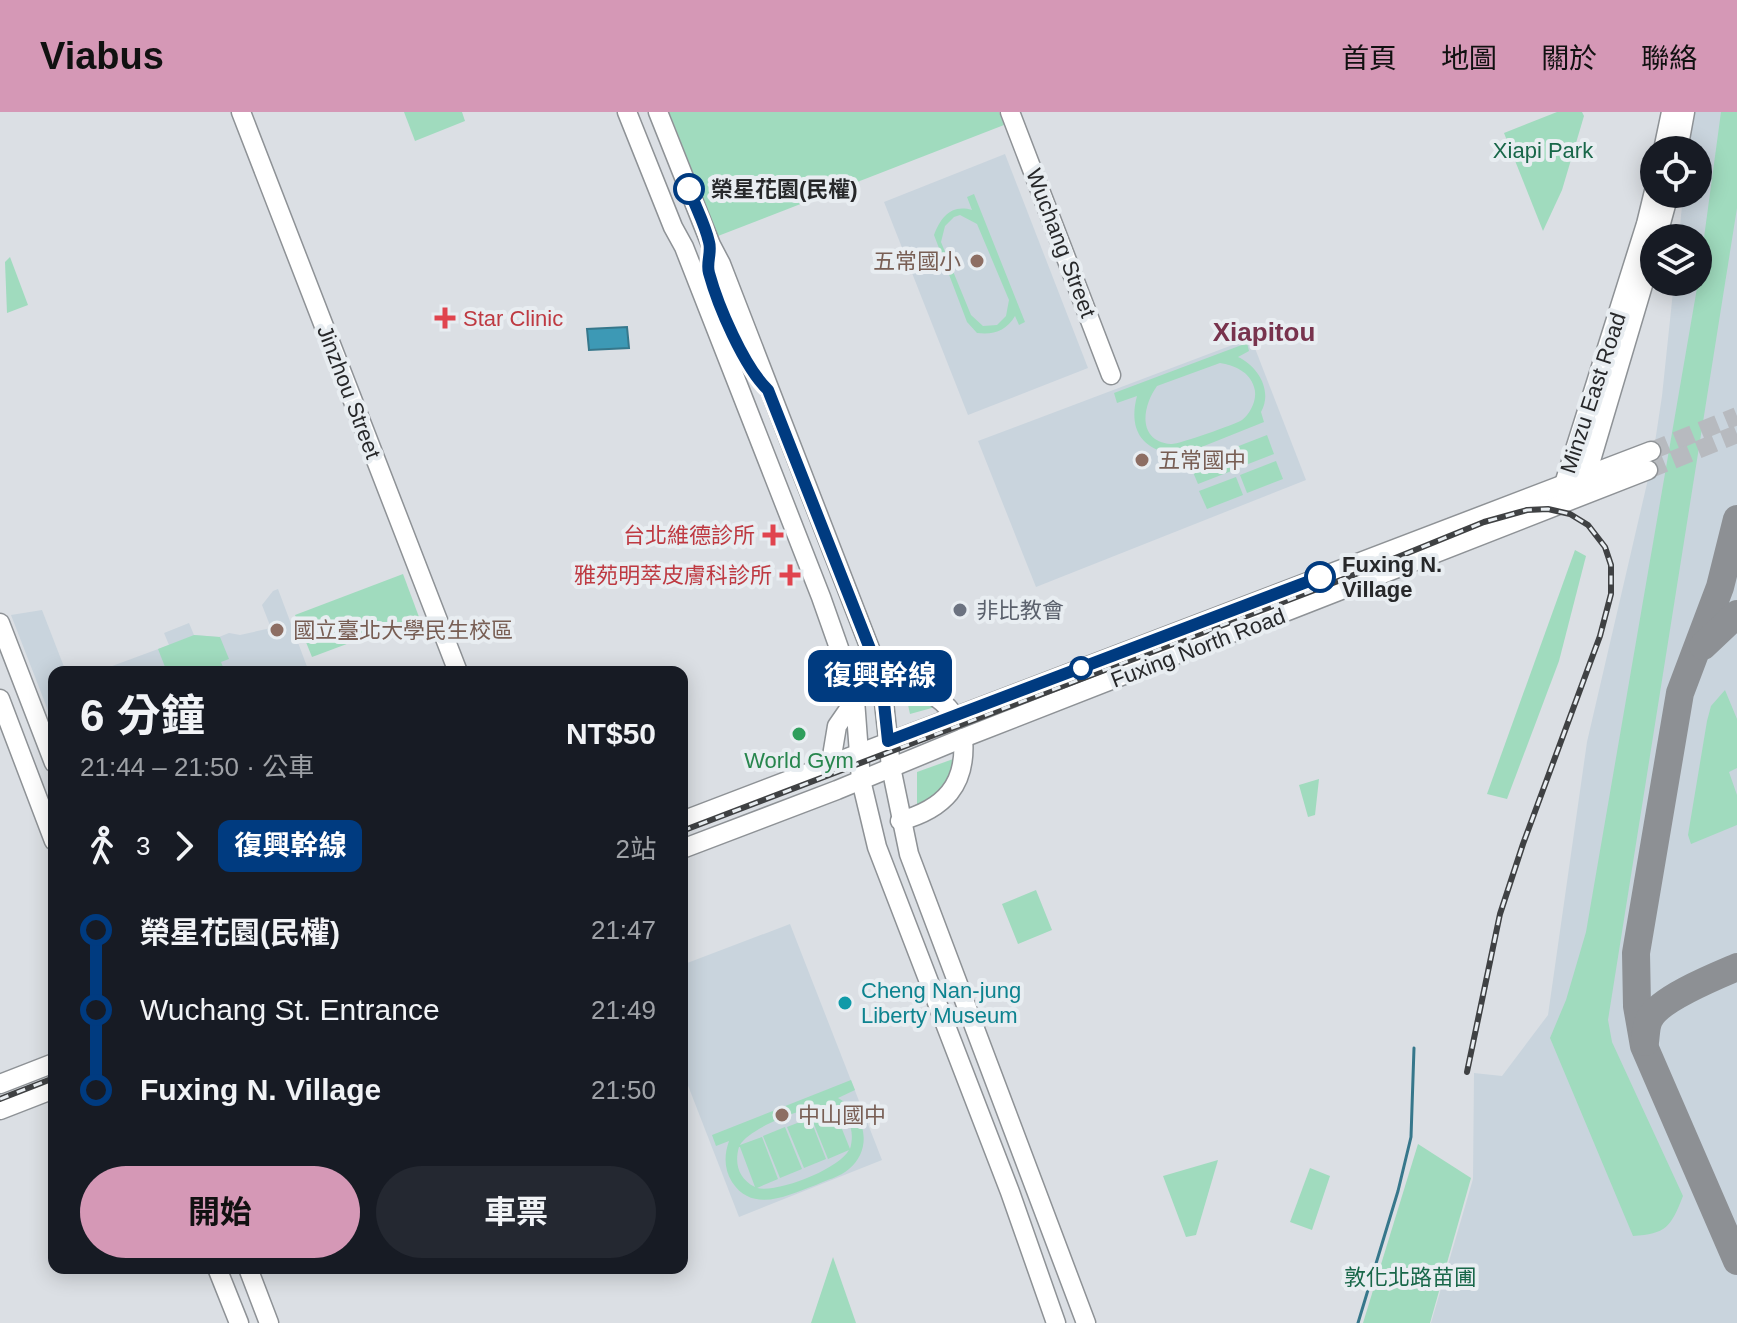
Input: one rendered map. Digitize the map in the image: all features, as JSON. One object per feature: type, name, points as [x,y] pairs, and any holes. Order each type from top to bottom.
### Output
[{"type":"main road","name":"Jinzhou Street","points":[[241,112],[456,666]]},
{"type":"main road","points":[[627,112],[684,247],[852,684],[861,780],[877,847],[1010,1192],[1014,1211],[1056,1323]]},
{"type":"main road","points":[[658,112],[754,348],[882,684],[891,767],[909,854],[1086,1323]]},
{"type":"main road","name":"Wuchang Street","points":[[1010,112],[1111,375]]},
{"type":"main road","points":[[1666,136],[1671,112]]},
{"type":"main road","points":[[1681,136],[1685,112]]},
{"type":"main road","name":"Minzu East Road","points":[[1571,495],[1650,208]]},
{"type":"main road","name":"Minzu East Road","points":[[1586,477],[1640,295]]},
{"type":"main road","name":"Fuxing North Road","points":[[688,847],[1571,495],[1586,477],[1651,451]]},
{"type":"main road","points":[[1571,495],[1648,470]]},
{"type":"main road","name":"Fuxing North Road","points":[[688,819],[955,716],[1571,495]]},
{"type":"main road","points":[[0,623],[48,747]]},
{"type":"main road","points":[[882,684],[899,683],[921,688],[940,699],[955,716]]},
{"type":"main road","points":[[0,699],[48,825]]},
{"type":"main road","points":[[831,762],[837,726],[855,700]]},
{"type":"main road","points":[[900,821],[923,814],[947,796],[962,769],[963,738]]},
{"type":"main road","points":[[0,1084],[48,1065]]},
{"type":"main road","points":[[0,1110],[48,1091]]},
{"type":"main road","points":[[219,1274],[239,1323]]},
{"type":"main road","points":[[250,1274],[269,1323]]},
{"type":"shaded area","points":[[1692,112],[1737,112],[1737,1323],[1431,1323],[1473,1179],[1474,1073],[1502,1076],[1548,1015],[1587,742],[1652,462],[1673,296],[1712,296],[1712,224],[1680,224],[1682,208],[1712,208],[1712,136],[1689,136]]},
{"type":"shaded area","name":"五常國小","points":[[1005,154],[1088,368],[968,415],[884,202]]},
{"type":"shaded area","name":"五常國中","points":[[1251,338],[1306,480],[1036,587],[978,441]]},
{"type":"shaded area","name":"國立臺北大學民生校區","points":[[278,589],[307,666],[112,666],[169,645],[164,633],[189,623],[194,635],[219,637],[271,628],[262,605]]},
{"type":"shaded area","points":[[42,610],[64,666],[48,666],[48,711],[11,615]]},
{"type":"shaded area","name":"中山國中","points":[[790,924],[882,1160],[739,1217],[688,1085],[688,963]]},
{"type":"green space","points":[[404,112],[462,112],[465,121],[415,141]]},
{"type":"green space","points":[[669,112],[999,112],[1004,125],[718,236]]},
{"type":"green space","name":"Xiapi Park","points":[[1557,112],[1582,112],[1584,116],[1562,190],[1543,231],[1504,133]]},
{"type":"green space","points":[[1721,112],[1737,112],[1737,208],[1608,1020],[1612,1042],[1683,1196],[1666,1227],[1633,1236],[1550,1038],[1566,1000],[1586,932],[1696,296],[1712,296],[1712,224],[1706,224],[1708,208],[1712,208],[1712,179]]},
{"type":"green space","points":[[974,194],[1025,322],[1019,325],[1015,316],[1004,328],[977,333],[967,322],[934,235],[948,214],[958,209],[972,210],[967,197]],"holes":[[[960,215],[977,224],[1009,300],[1006,316],[997,325],[983,326],[971,315],[941,242],[945,226],[954,217]]]},
{"type":"green space","points":[[10,257],[28,305],[7,313],[5,262]]},
{"type":"green space","points":[[1247,343],[1249,351],[1238,357],[1252,366],[1262,380],[1265,396],[1261,412],[1264,422],[1164,462],[1160,455],[1165,452],[1147,444],[1138,431],[1134,415],[1137,396],[1117,403],[1114,393]],"holes":[[[1220,363],[1245,373],[1252,382],[1254,400],[1245,417],[1229,426],[1176,443],[1160,442],[1152,437],[1146,413],[1157,386]]]},
{"type":"green space","points":[[1267,435],[1274,454],[1238,468],[1231,449]]},
{"type":"green space","points":[[1227,451],[1234,470],[1198,484],[1190,465]]},
{"type":"green space","points":[[1276,461],[1283,479],[1247,493],[1240,475]]},
{"type":"green space","points":[[1236,477],[1243,495],[1207,509],[1199,491]]},
{"type":"green space","points":[[1575,550],[1586,556],[1559,661],[1507,799],[1487,794]]},
{"type":"green space","points":[[403,574],[419,617],[312,657],[295,615]]},
{"type":"green space","points":[[194,635],[220,637],[229,659],[221,662],[223,666],[165,666],[158,649]]},
{"type":"green space","points":[[1725,690],[1737,719],[1737,768],[1729,772],[1737,795],[1737,825],[1691,844],[1688,835],[1707,721],[1711,706]]},
{"type":"green space","points":[[905,691],[939,706],[910,714]]},
{"type":"green space","points":[[956,758],[950,784],[917,808],[917,772]]},
{"type":"green space","points":[[1319,779],[1315,815],[1308,817],[1299,785]]},
{"type":"green space","points":[[1036,890],[1052,930],[1018,944],[1002,904]]},
{"type":"green space","points":[[851,1080],[855,1090],[838,1098],[855,1112],[864,1141],[857,1160],[841,1174],[783,1197],[760,1200],[740,1192],[732,1182],[726,1162],[729,1141],[716,1146],[712,1135]],"holes":[[[817,1107],[832,1108],[811,1117],[828,1159],[849,1150],[833,1165],[807,1178],[779,1187],[757,1188],[778,1179],[762,1137],[740,1145],[745,1138],[766,1125]],[[834,1109],[850,1125],[850,1149]],[[740,1147],[755,1187],[742,1175],[738,1153]]]},
{"type":"green space","points":[[810,1118],[826,1159],[804,1168],[787,1127]]},
{"type":"green space","points":[[785,1127],[802,1169],[780,1178],[763,1136]]},
{"type":"green space","name":"敦化北路苗圃","points":[[1418,1144],[1471,1178],[1430,1323],[1363,1323]]},
{"type":"green space","points":[[1218,1160],[1196,1235],[1186,1237],[1163,1176]]},
{"type":"green space","points":[[1310,1168],[1330,1176],[1312,1230],[1290,1222]]},
{"type":"green space","points":[[833,1257],[856,1323],[811,1323]]},
{"type":"water","points":[[627,327],[629,348],[589,350],[587,329]]},
{"type":"waterway","points":[[1358,1323],[1411,1137],[1414,1048]]},
{"type":"taxiway","points":[[1737,519],[1720,587],[1680,693],[1636,953],[1637,1006],[1644,1046],[1737,1261]]},
{"type":"taxiway","points":[[1703,646],[1737,614]]},
{"type":"taxiway","points":[[1645,1042],[1649,1020],[1656,1010],[1690,988],[1737,967]]},
{"type":"tunnel","points":[[1651,451],[1737,416]]},
{"type":"tunnel","points":[[1648,470],[1737,434]]},
{"type":"railway","points":[[688,829],[1346,578],[1484,522],[1527,510],[1548,509],[1570,514],[1588,525],[1605,547],[1611,565],[1611,594],[1600,636],[1500,914],[1467,1072]]},
{"type":"railway","points":[[0,1099],[48,1080]]},
{"type":"bus line","name":"復興幹線","points":[[689,189],[711,245],[707,270],[736,343],[755,378],[768,390],[874,659],[886,705],[888,741],[1320,577]]},
{"type":"place","name":"榮星花園(民權)","points":[[689,189]]},
{"type":"place","name":"五常國小","points":[[977,261]]},
{"type":"place","name":"Star Clinic","points":[[445,318]]},
{"type":"place","name":"五常國中","points":[[1142,460]]},
{"type":"place","name":"台北維德診所","points":[[773,535]]},
{"type":"place","name":"雅苑明萃皮膚科診所","points":[[790,575]]},
{"type":"place","name":"Fuxing N. Village","points":[[1320,577]]},
{"type":"place","name":"非比教會","points":[[960,610]]},
{"type":"place","name":"國立臺北大學民生校區","points":[[277,630]]},
{"type":"place","name":"World Gym","points":[[799,734]]},
{"type":"place","name":"Cheng Nan-jung Liberty Museum","points":[[845,1003]]},
{"type":"place","name":"中山國中","points":[[782,1115]]},
{"type":"district","name":"Xiapitou","points":[[1264,332]]}]
